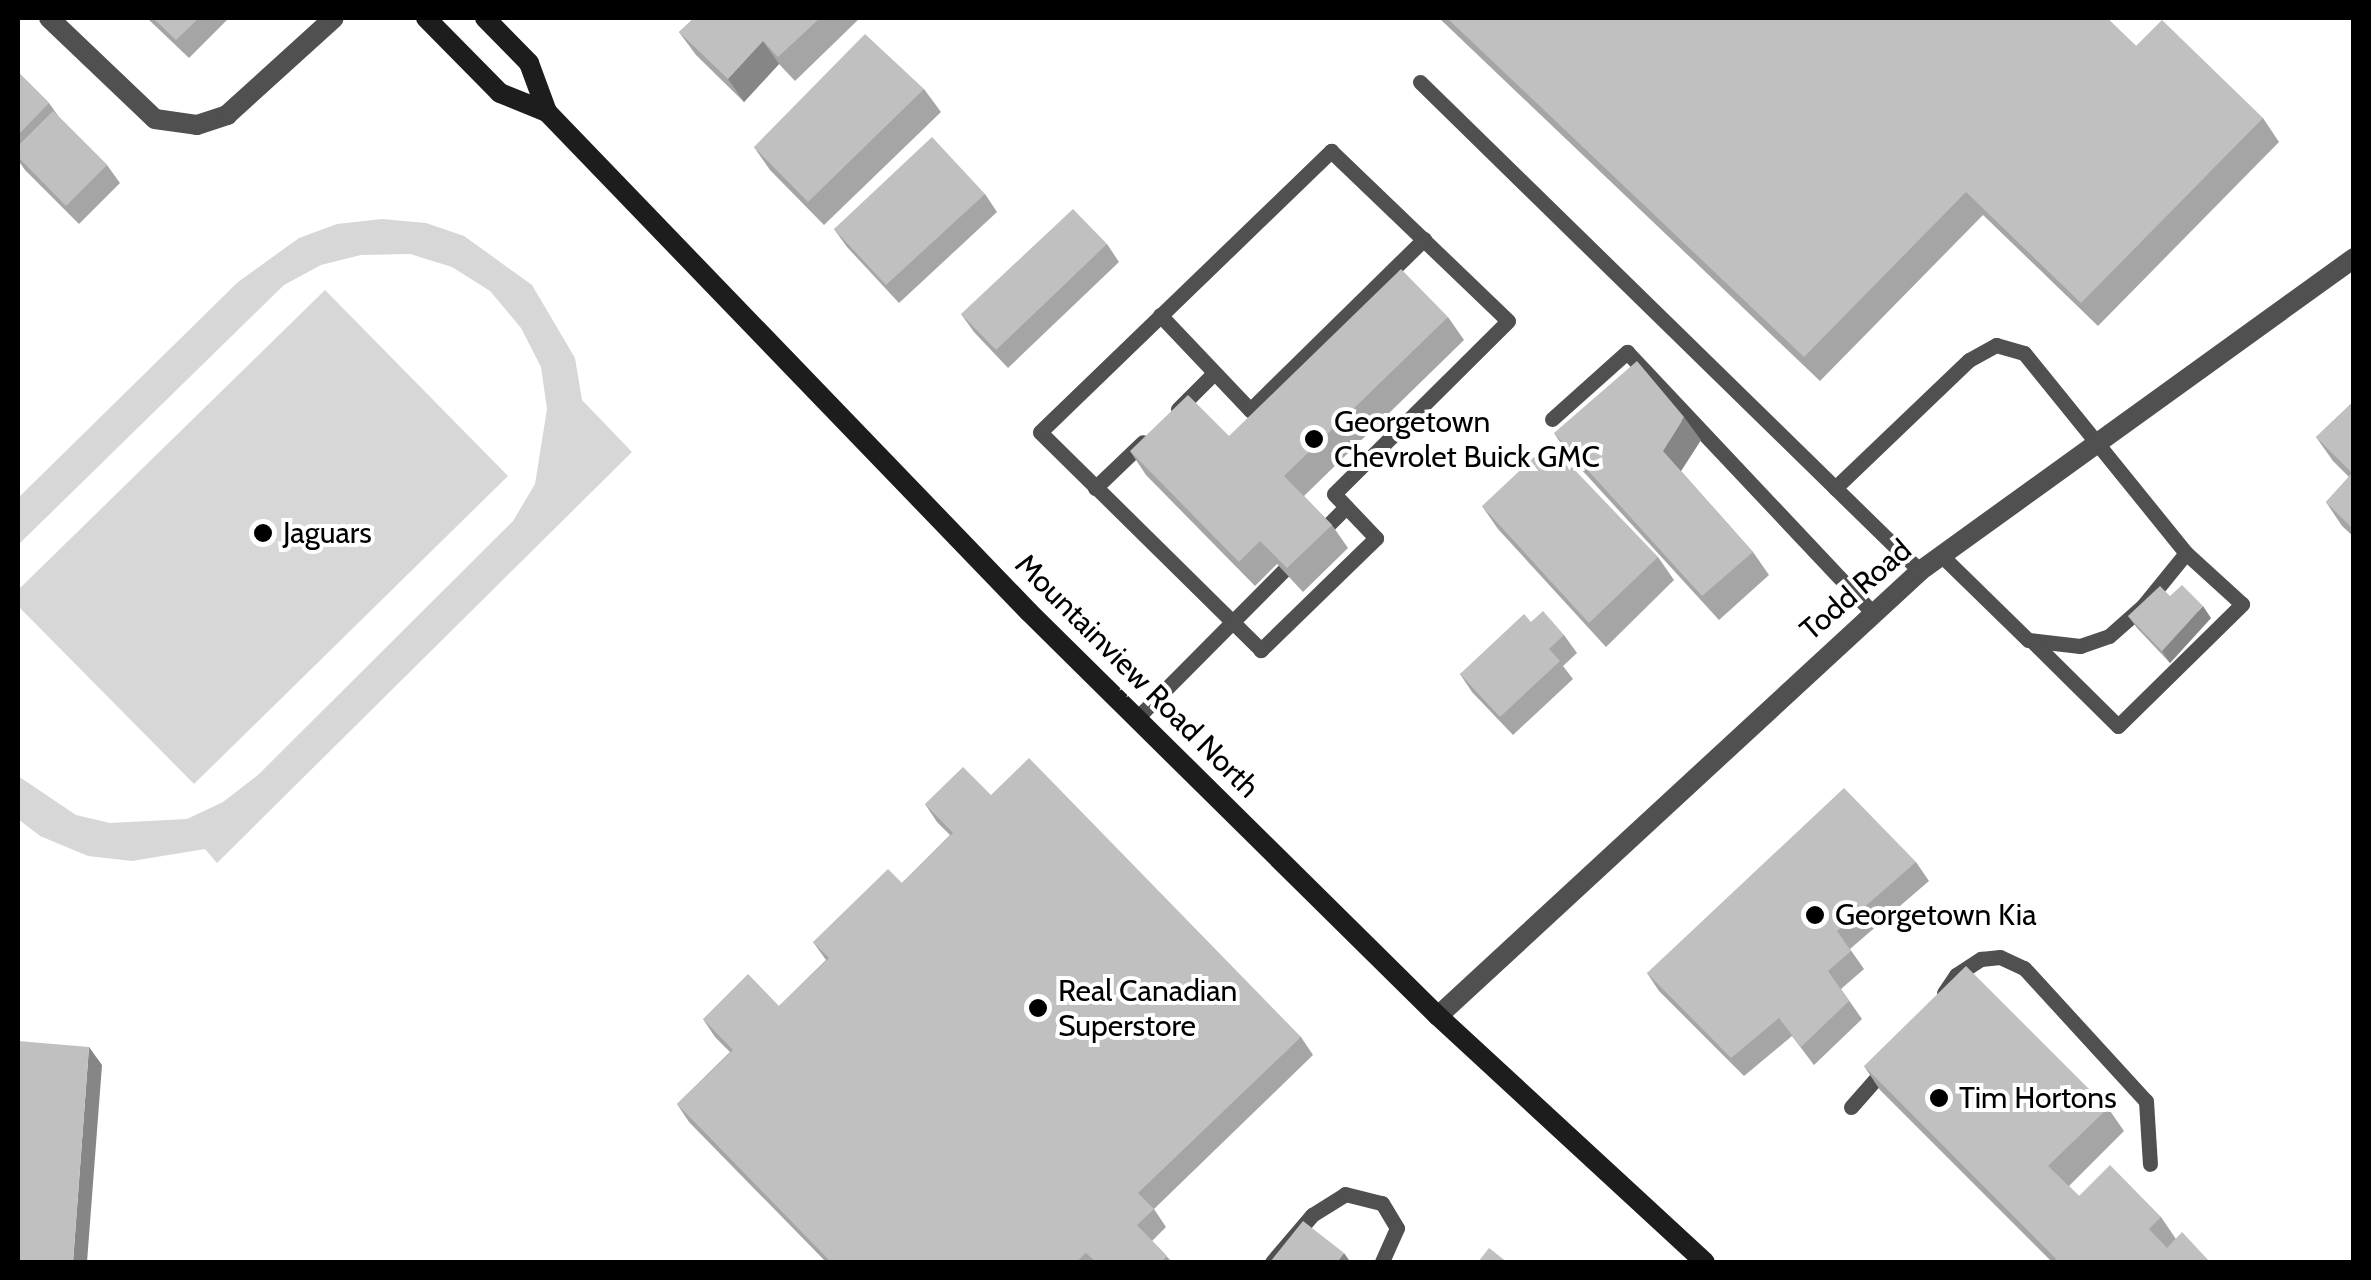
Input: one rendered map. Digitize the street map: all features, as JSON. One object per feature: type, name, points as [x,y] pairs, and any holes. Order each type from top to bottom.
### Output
[{"type":"main road","name":"Mountainview Road North","points":[[426,18],[500,93],[547,112],[1136,718],[1438,1016],[1705,1262]]},
{"type":"main road","name":"Mountainview Road North","points":[[485,18],[529,63],[547,112]]},
{"type":"street","points":[[49,18],[155,119],[197,125],[228,114],[334,18]]},
{"type":"street","name":"Todd Road","points":[[1438,1016],[1920,571],[2354,258]]},
{"type":"lane","points":[[1420,82],[1920,571]]},
{"type":"lane","points":[[1331,151],[1508,320],[1334,494],[1376,538],[1261,650],[1040,432],[1160,315],[1331,151]]},
{"type":"lane","points":[[1160,315],[1250,410],[1424,239]]},
{"type":"lane","points":[[1835,488],[1969,360],[1996,345],[2024,352],[2094,444],[2186,553],[2242,604],[2118,726],[1942,556]]},
{"type":"lane","points":[[1552,419],[1627,352],[1873,614]]},
{"type":"lane","points":[[1096,488],[1214,374]]},
{"type":"lane","points":[[1327,526],[1346,507]]},
{"type":"lane","points":[[2032,640],[2080,646],[2108,636],[2186,553]]},
{"type":"lane","points":[[1136,718],[1284,571]]},
{"type":"lane","points":[[1935,1009],[1956,975],[1981,959],[2000,957],[2024,968],[2146,1100],[2150,1164]]},
{"type":"lane","points":[[1851,1107],[1903,1049]]},
{"type":"lane","points":[[1272,1262],[1312,1215],[1346,1194],[1382,1203],[1397,1228],[1382,1262]]},
{"type":"shaded area","points":[[382,219],[426,223],[464,236],[532,285],[575,358],[582,400],[632,452],[217,863],[205,849],[132,861],[88,856],[40,836],[18,819],[18,776],[76,815],[110,823],[187,819],[223,802],[258,775],[513,521],[535,484],[547,409],[541,367],[521,328],[490,291],[452,267],[410,254],[361,255],[321,265],[284,285],[18,545],[18,498],[238,282],[299,238],[337,224]]},
{"type":"shaded area","name":"Jaguars","points":[[325,290],[508,476],[194,784],[18,606],[18,590]]},
{"type":"building","points":[[153,18],[199,18],[176,40]]},
{"type":"building","points":[[694,18],[820,18],[778,57],[763,41],[728,79],[679,32]]},
{"type":"building","points":[[1447,18],[2107,18],[2136,46],[2162,20],[2263,118],[2081,303],[1966,192],[1804,357]]},
{"type":"building","points":[[865,34],[924,89],[808,202],[754,147]]},
{"type":"building","points":[[18,72],[49,103],[18,135]]},
{"type":"building","points":[[53,111],[107,165],[66,206],[18,157],[18,146]]},
{"type":"building","points":[[932,137],[985,194],[886,285],[834,229]]},
{"type":"building","points":[[1073,209],[1107,244],[996,350],[961,314]]},
{"type":"building","name":"Georgetown Chevrolet Buick GMC","points":[[1401,269],[1448,317],[1284,476],[1332,525],[1287,568],[1260,541],[1239,562],[1130,451],[1188,395],[1229,436]]},
{"type":"building","points":[[1637,361],[1684,417],[1663,451],[1753,552],[1702,596],[1554,433]]},
{"type":"building","points":[[2354,401],[2354,530],[2326,502],[2352,473],[2316,437]]},
{"type":"building","points":[[1549,443],[1658,557],[1589,623],[1482,506]]},
{"type":"building","points":[[2182,585],[2203,606],[2162,651],[2128,616],[2160,586],[2170,596]]},
{"type":"building","points":[[1543,611],[1564,635],[1549,649],[1560,661],[1500,717],[1460,674],[1524,614],[1531,622]]},
{"type":"building","name":"Real Canadian Superstore","points":[[1029,758],[1301,1037],[1138,1193],[1154,1209],[1137,1225],[1167,1256],[1161,1262],[1096,1262],[1086,1253],[1076,1262],[831,1262],[677,1104],[733,1050],[703,1019],[748,974],[779,1006],[829,958],[813,942],[888,869],[902,883],[953,833],[925,804],[963,767],[991,795]]},
{"type":"building","name":"Georgetown Kia","points":[[1844,788],[1916,862],[1837,931],[1851,951],[1828,971],[1849,1001],[1801,1047],[1779,1018],[1731,1058],[1647,973]]},
{"type":"building","points":[[1966,966],[2108,1108],[2048,1166],[2079,1196],[2110,1165],[2161,1217],[2149,1229],[2167,1248],[2182,1232],[2210,1262],[2059,1262],[1864,1066]]},
{"type":"building","points":[[18,1041],[89,1047],[73,1262],[18,1262]]},
{"type":"building","points":[[1303,1221],[1344,1253],[1337,1262],[1270,1262]]},
{"type":"building","points":[[1489,1248],[1507,1262],[1478,1262]]},
{"type":"place","name":"Georgetown Chevrolet Buick GMC","points":[[1314,439]]},
{"type":"place","name":"Jaguars","points":[[263,533]]},
{"type":"place","name":"Georgetown Kia","points":[[1815,915]]},
{"type":"place","name":"Real Canadian Superstore","points":[[1038,1008]]},
{"type":"place","name":"Tim Hortons","points":[[1939,1098]]}]
